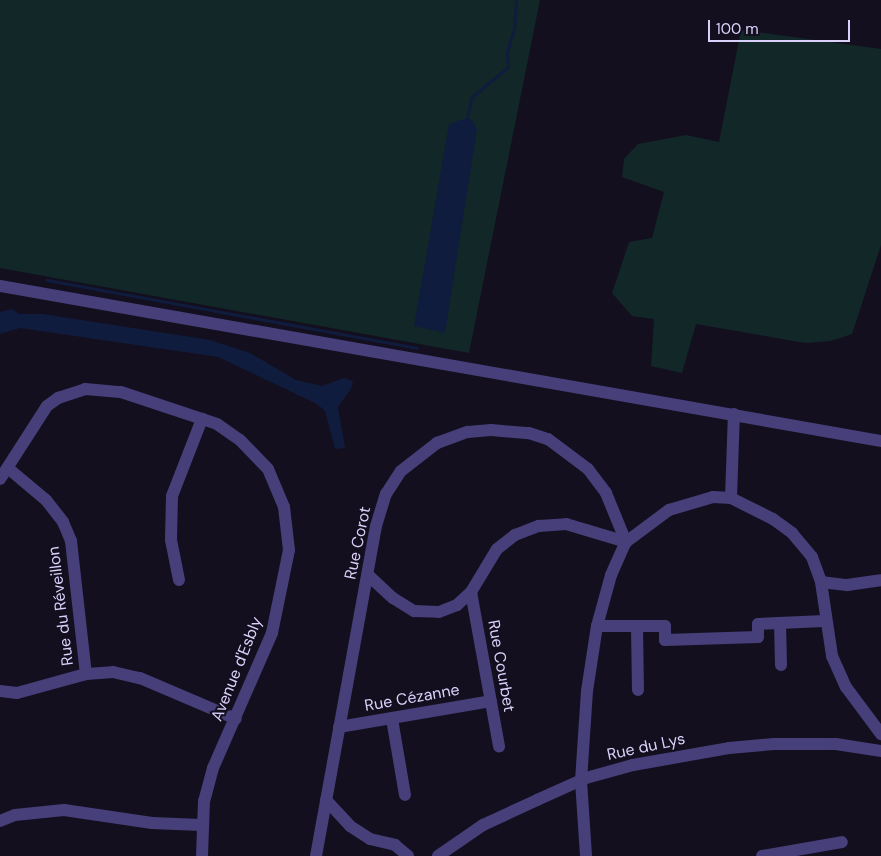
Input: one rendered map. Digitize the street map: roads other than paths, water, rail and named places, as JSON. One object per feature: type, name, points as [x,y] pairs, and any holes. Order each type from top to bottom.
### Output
[{"type":"street","points":[[0,286],[881,441]]},
{"type":"street","name":"Avenue d'Esbly","points":[[0,479],[9,469],[47,406],[73,391],[102,389],[121,392],[202,419],[240,440],[268,470],[284,507],[289,550],[272,633],[213,768],[202,825],[202,856]]},
{"type":"street","points":[[731,498],[734,414]]},
{"type":"street","points":[[179,580],[171,540],[172,496],[202,419]]},
{"type":"street","name":"Rue Corot","points":[[316,856],[368,575],[386,494],[400,471],[438,443],[468,432],[529,433],[570,453],[606,493],[626,542]]},
{"type":"street","name":"Rue du Réveillon","points":[[9,469],[46,500],[63,522],[71,541],[86,674]]},
{"type":"street","points":[[583,855],[581,781],[587,691],[597,626],[611,575],[626,542],[669,510],[713,497],[731,498],[773,519],[792,533],[812,557],[821,582],[824,621],[832,656],[846,687],[881,734]]},
{"type":"street","points":[[368,575],[393,598],[414,611],[439,612],[457,605],[471,592],[497,549],[515,536],[539,526],[566,524],[626,542]]},
{"type":"street","points":[[821,582],[847,585],[881,580]]},
{"type":"street","name":"Rue Courbet","points":[[471,592],[499,746]]},
{"type":"street","points":[[597,626],[665,626],[665,640],[758,637],[758,624],[824,621]]},
{"type":"street","points":[[780,623],[781,665]]},
{"type":"street","points":[[636,627],[638,690]]},
{"type":"street","points":[[0,691],[18,692],[86,674],[113,672],[140,678],[236,719]]},
{"type":"street","name":"Rue Cézanne","points":[[339,728],[491,701]]},
{"type":"street","points":[[392,719],[405,795]]},
{"type":"street","name":"Rue du Lys","points":[[438,856],[483,825],[581,781],[633,765],[729,748],[836,744],[881,751]]},
{"type":"street","points":[[326,800],[350,826],[370,839],[394,845],[408,856]]},
{"type":"street","points":[[0,821],[15,815],[64,810],[152,822],[202,825]]},
{"type":"street","points":[[762,856],[842,842]]},
{"type":"water","points":[[467,118],[472,120],[477,129],[445,333],[414,326],[449,124]]},
{"type":"water","points":[[12,309],[19,314],[43,314],[210,340],[250,353],[296,380],[322,386],[344,378],[353,381],[351,389],[338,407],[345,448],[335,449],[325,411],[317,404],[218,357],[20,328],[0,334],[0,312]]},
{"type":"waterway","points":[[467,118],[472,97],[508,67],[507,52],[514,29],[516,0]]},
{"type":"waterway","points":[[47,280],[417,348]]}]
